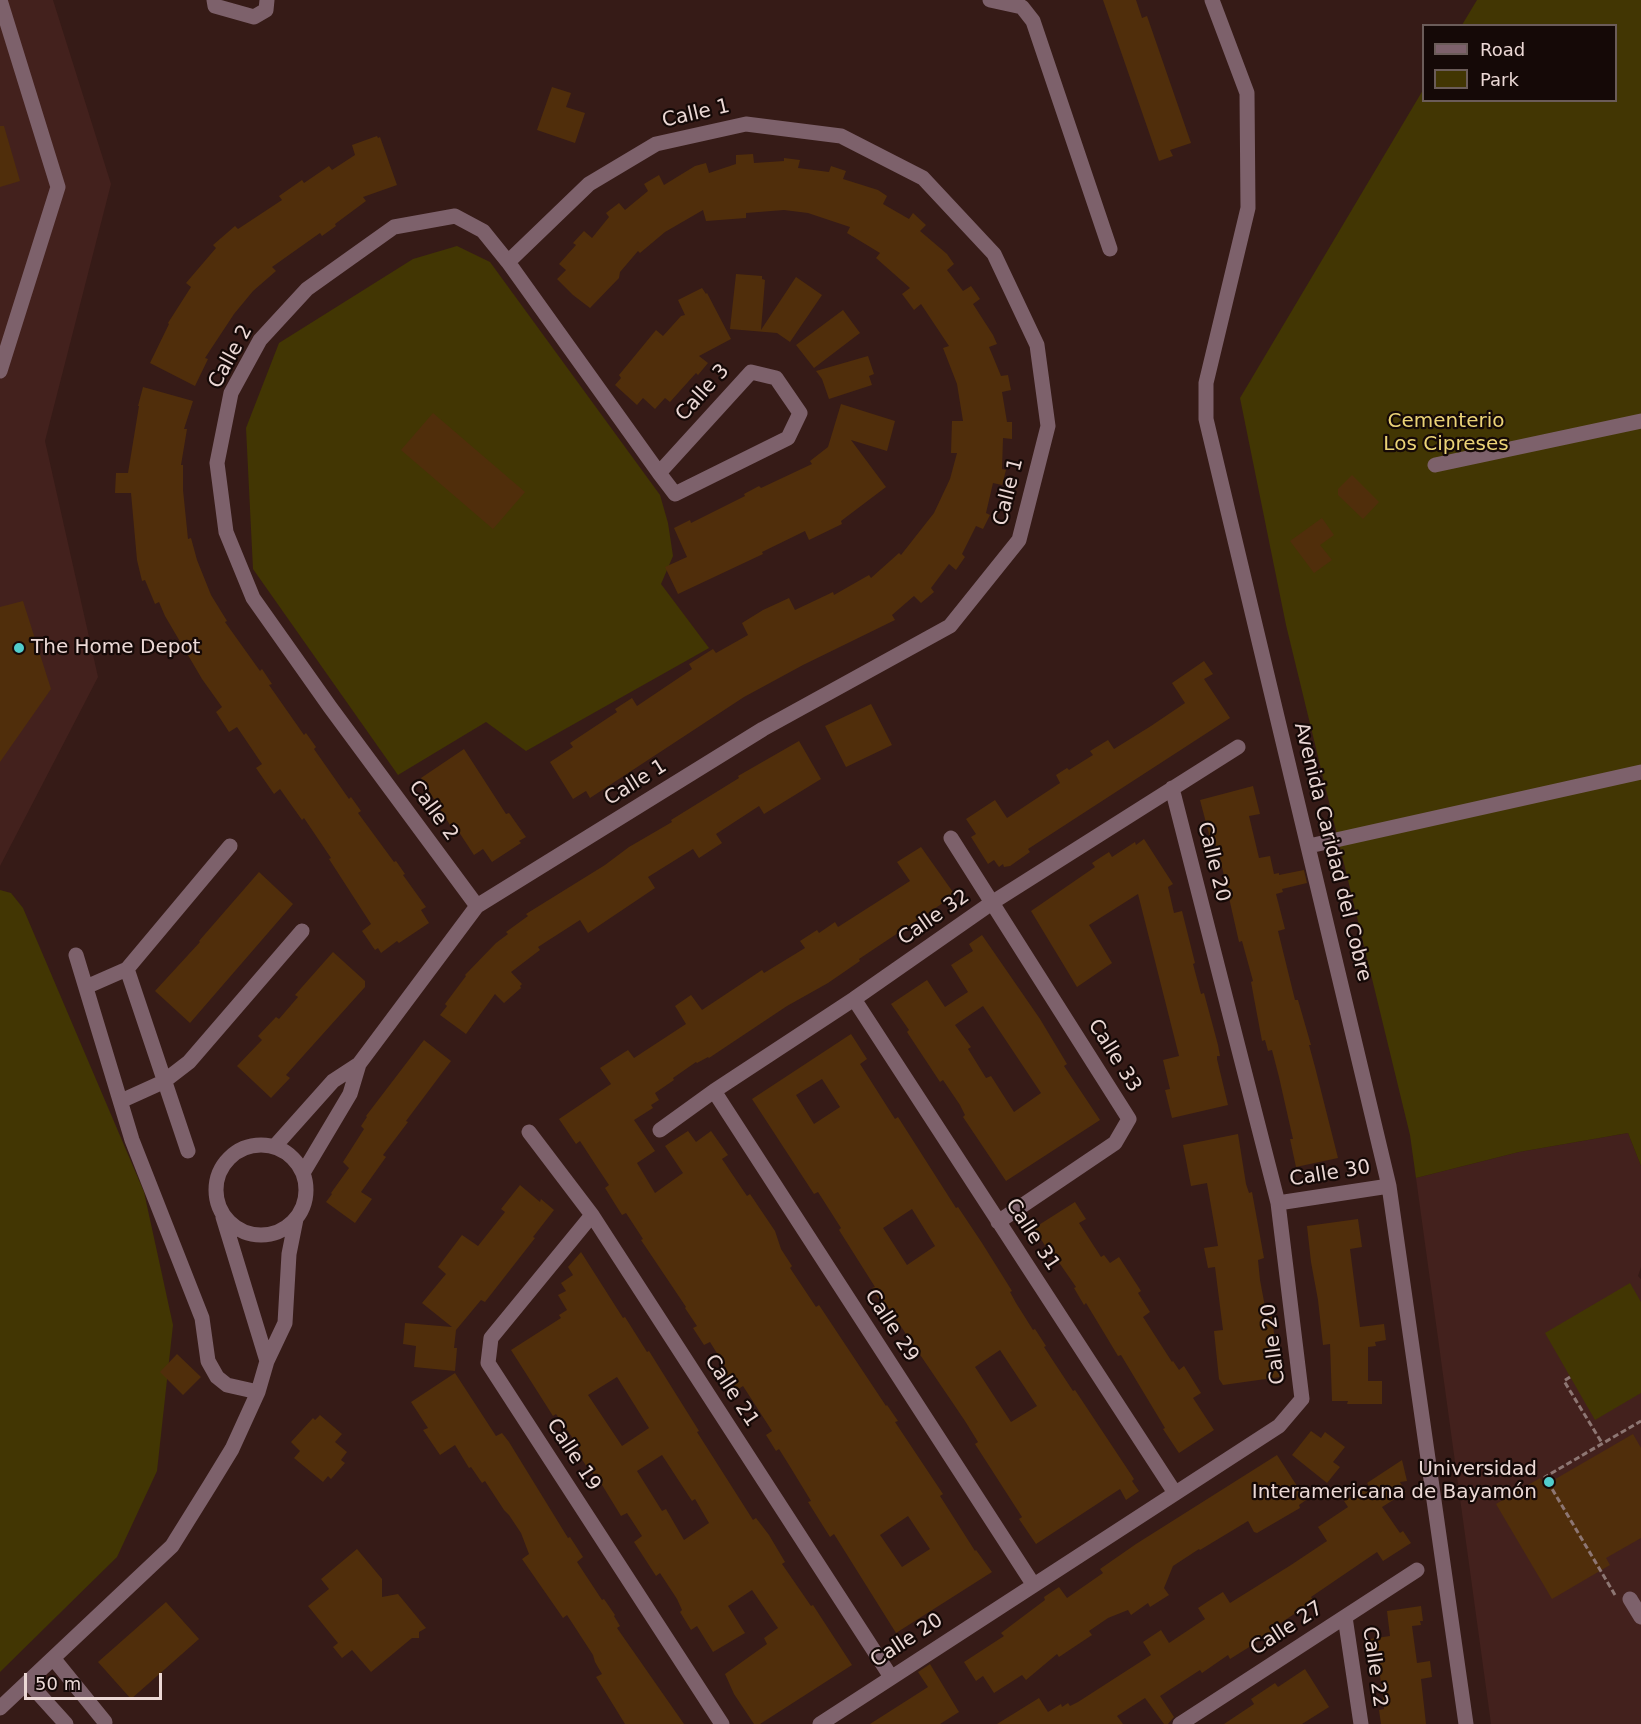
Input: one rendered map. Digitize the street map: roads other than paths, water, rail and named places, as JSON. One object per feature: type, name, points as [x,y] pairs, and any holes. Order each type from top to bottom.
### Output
[{"type":"street","points":[[0,0],[58,187],[0,371]]},
{"type":"street","points":[[214,0],[215,6],[255,16],[266,10],[267,0]]},
{"type":"street","points":[[990,0],[1022,7],[1033,21],[1110,249]]},
{"type":"street","name":"Avenida Caridad del Cobre","points":[[1212,0],[1247,93],[1248,208],[1206,383],[1206,419],[1389,1186],[1466,1724]]},
{"type":"street","name":"Calle 1","points":[[303,1173],[350,1094],[359,1064],[477,906],[763,729],[950,626],[1019,540],[1048,426],[1037,345],[994,254],[923,178],[841,136],[746,124],[656,144],[589,184],[508,262]]},
{"type":"street","name":"Calle 2","points":[[477,906],[330,707],[253,598],[226,532],[217,463],[231,393],[260,340],[308,289],[394,227],[455,216],[483,231],[508,262],[675,494]]},
{"type":"street","name":"Calle 3","points":[[659,473],[751,372],[776,378],[800,413],[788,438],[675,494]]},
{"type":"street","points":[[1435,465],[1641,421]]},
{"type":"street","name":"Calle 32","points":[[660,1130],[714,1091],[854,999],[993,903],[1238,747]]},
{"type":"street","points":[[1309,846],[1641,772]]},
{"type":"street","name":"Calle 20","points":[[820,1724],[1279,1426],[1302,1399],[1278,1203],[1172,788]]},
{"type":"street","points":[[951,838],[993,903]]},
{"type":"street","points":[[86,987],[126,969],[230,846]]},
{"type":"street","name":"Calle 33","points":[[993,903],[1129,1119],[1115,1143],[998,1222]]},
{"type":"street","points":[[121,1101],[164,1082],[189,1062],[302,931]]},
{"type":"street","points":[[76,955],[132,1140],[202,1318],[208,1360],[217,1377],[227,1385],[258,1392]]},
{"type":"street","points":[[126,969],[188,1151]]},
{"type":"street","name":"Calle 31","points":[[854,999],[1175,1493]]},
{"type":"street","name":"Calle 1","points":[[275,1146],[333,1081],[359,1064]]},
{"type":"street","name":"Calle 29","points":[[714,1091],[1033,1584]]},
{"type":"street","name":"Calle 21","points":[[529,1132],[592,1215],[891,1677]]},
{"type":"street","points":[[0,1708],[172,1546],[232,1449],[258,1392],[267,1360],[285,1323],[289,1254],[296,1219],[305,1204],[307,1186],[303,1173],[291,1155],[275,1146],[257,1144],[239,1149],[225,1161],[217,1178],[216,1196],[267,1360]]},
{"type":"street","name":"Calle 30","points":[[1278,1203],[1389,1186]]},
{"type":"street","points":[[222,1214],[235,1227],[252,1234],[276,1232],[296,1219]]},
{"type":"street","name":"Calle 19","points":[[592,1215],[491,1338],[488,1363],[722,1724]]},
{"type":"street","name":"Calle 27","points":[[1180,1724],[1417,1570]]},
{"type":"street","points":[[1625,1602],[1641,1617]]},
{"type":"street","name":"Calle 22","points":[[1346,1617],[1361,1724]]},
{"type":"street","points":[[53,1658],[105,1722]]},
{"type":"street","points":[[28,1682],[66,1724]]},
{"type":"place","name":"The Home Depot","points":[[19,648]]},
{"type":"place","name":"Universidad Interamericana de Bayamón","points":[[1549,1482]]},
{"type":"park label","name":"Cementerio Los Cipreses","points":[[1446,434]]}]
